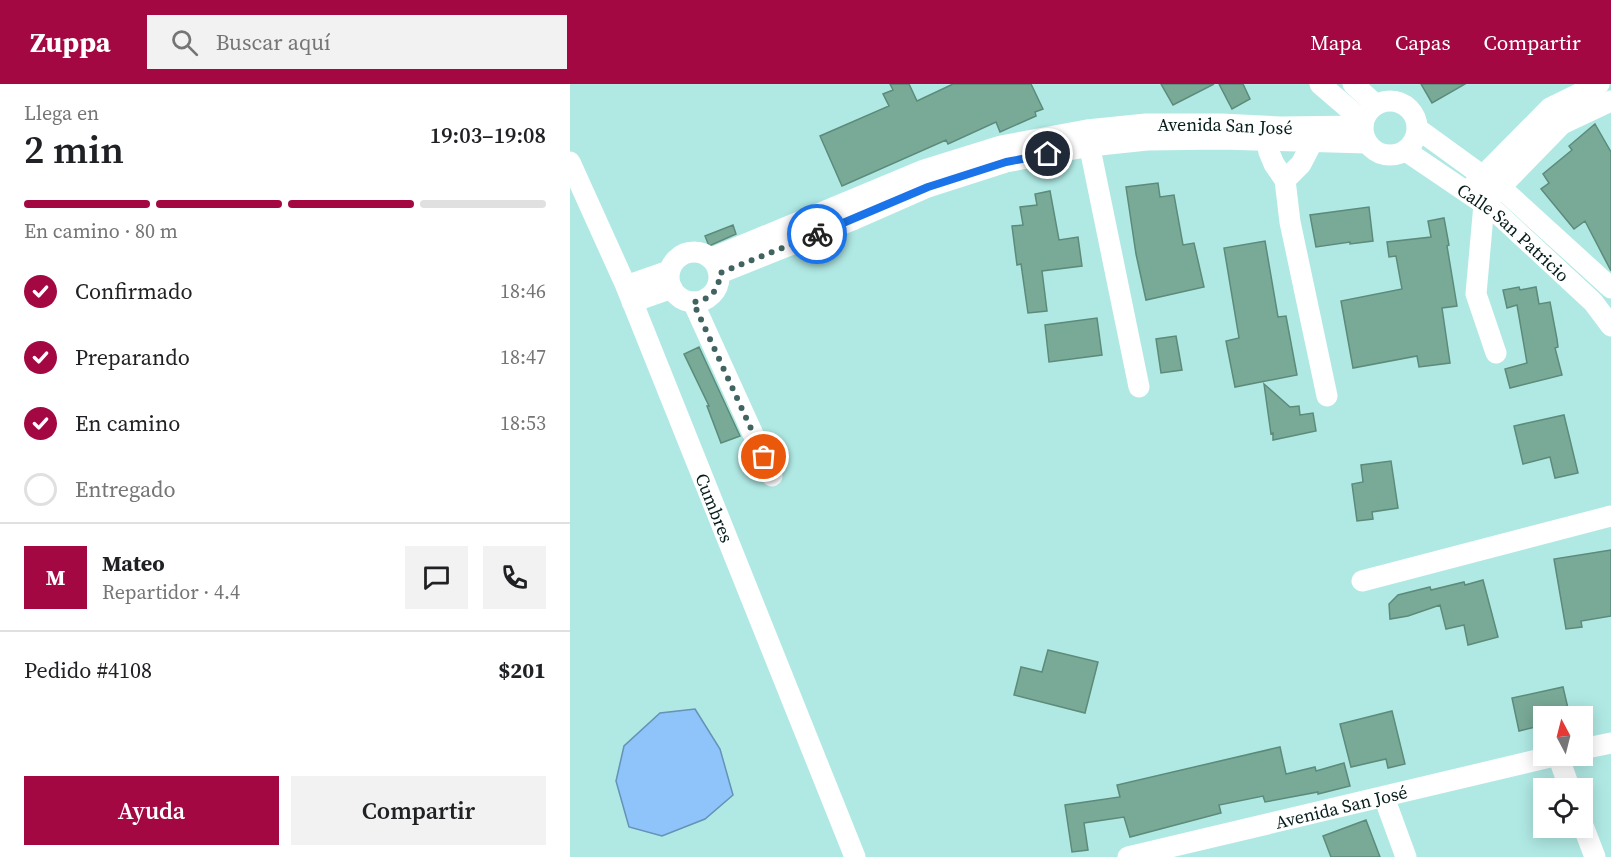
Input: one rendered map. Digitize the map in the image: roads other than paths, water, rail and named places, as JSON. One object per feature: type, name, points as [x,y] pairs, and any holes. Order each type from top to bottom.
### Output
[{"type":"street","points":[[1320,84],[1367,123]]},
{"type":"street","points":[[1353,84],[1367,123],[1373,149],[1380,153],[1398,154],[1406,151],[1416,137],[1418,129],[1417,120],[1408,106],[1392,100],[1383,101],[1367,123]]},
{"type":"street","points":[[1496,353],[1476,294],[1476,199],[1482,176],[1550,108],[1599,84]]},
{"type":"street","points":[[1476,199],[1499,189],[1562,124],[1611,101]]},
{"type":"street","name":"Avenida San José","points":[[1088,138],[1146,124],[1280,127],[1367,123]]},
{"type":"street","name":"Avenida San José","points":[[716,266],[852,210],[924,170],[1001,146],[1088,138],[1313,141],[1367,123]]},
{"type":"street","name":"Calle San Patricio","points":[[1418,129],[1509,195],[1611,288]]},
{"type":"street","points":[[1088,138],[1139,387]]},
{"type":"street","name":"Avenida San José","points":[[1266,140],[1274,164],[1286,180],[1290,222],[1327,396]]},
{"type":"street","name":"Avenida San José","points":[[1286,180],[1300,164],[1313,141]]},
{"type":"street","name":"Calle San Patricio","points":[[1406,151],[1496,212],[1602,299],[1611,326]]},
{"type":"street","name":"Cumbres","points":[[570,162],[629,294],[855,857]]},
{"type":"street","points":[[687,252],[704,253],[716,266],[719,282],[710,297],[693,302],[677,296],[670,280],[673,263],[679,256],[687,252]]},
{"type":"street","points":[[629,294],[670,280]]},
{"type":"street","points":[[693,302],[772,476]]},
{"type":"street","points":[[1362,580],[1611,516]]},
{"type":"street","points":[[1593,746],[1611,742]]},
{"type":"street","name":"Avenida San José","points":[[1128,857],[1210,848],[1384,797],[1533,761]]},
{"type":"street","points":[[1384,797],[1406,857]]},
{"type":"street","points":[[1588,838],[1595,857]]},
{"type":"water","points":[[695,709],[720,749],[733,795],[705,819],[662,836],[629,827],[616,781],[624,746],[660,713]]}]
